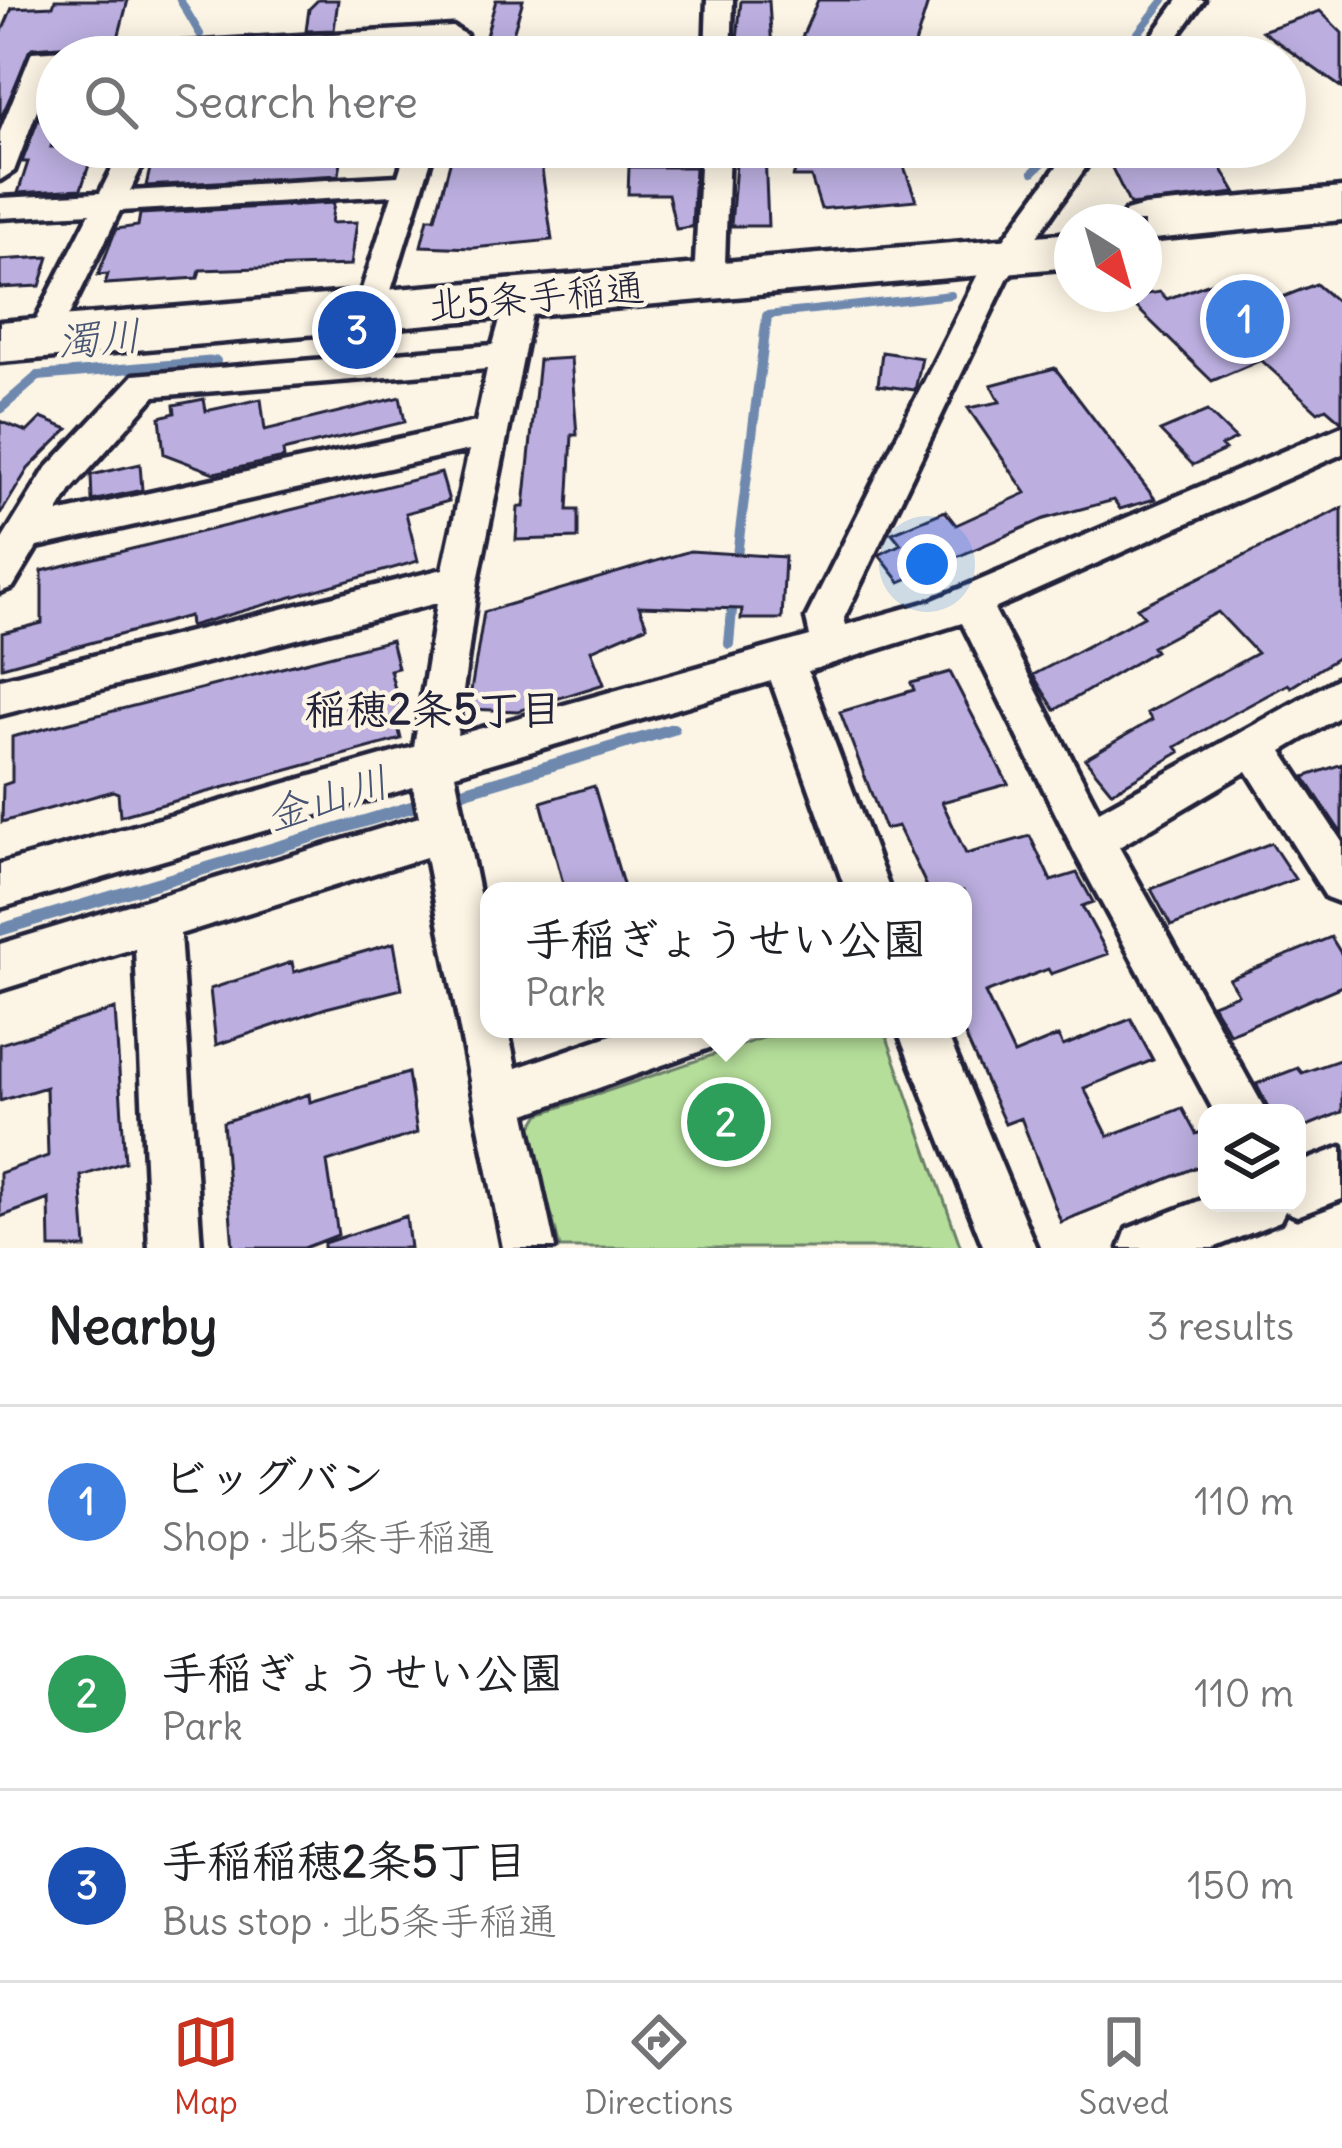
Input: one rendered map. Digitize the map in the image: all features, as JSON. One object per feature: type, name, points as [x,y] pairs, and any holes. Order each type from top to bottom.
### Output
[{"type":"highway","points":[[1162,222],[1342,204]]},
{"type":"highway","points":[[1162,242],[1342,227]]},
{"type":"highway","name":"北5条手稲通","points":[[0,322],[710,263],[1043,243]]},
{"type":"highway","name":"北5条手稲通","points":[[0,342],[519,299],[1043,243]]},
{"type":"street","points":[[719,36],[720,0]]},
{"type":"street","points":[[1165,36],[1190,0]]},
{"type":"street","points":[[0,171],[13,102],[36,66]]},
{"type":"street","points":[[53,317],[127,168]]},
{"type":"street","points":[[378,290],[415,168]]},
{"type":"street","points":[[710,263],[714,168]]},
{"type":"street","points":[[832,644],[824,618],[1043,243],[1076,168]]},
{"type":"street","points":[[0,208],[410,185]]},
{"type":"street","points":[[480,1017],[438,800],[459,580],[519,299]]},
{"type":"street","points":[[0,576],[58,479],[146,384],[504,356]]},
{"type":"street","points":[[25,535],[489,432]]},
{"type":"street","points":[[0,967],[156,920],[783,658],[938,616],[1340,442]]},
{"type":"street","points":[[0,697],[459,580]]},
{"type":"street","points":[[971,602],[1090,840],[1237,1104]]},
{"type":"street","points":[[783,658],[865,882]]},
{"type":"street","points":[[1090,840],[1342,694]]},
{"type":"street","points":[[1254,745],[1342,881]]},
{"type":"street","points":[[0,886],[438,800]]},
{"type":"street","points":[[156,920],[175,1248]]},
{"type":"street","points":[[484,1038],[530,1248]]},
{"type":"street","points":[[496,1100],[672,1038]]},
{"type":"street","points":[[925,1038],[1010,1248]]},
{"type":"street","points":[[1306,1187],[1342,1173]]},
{"type":"street","points":[[1146,1248],[1239,1212]]},
{"type":"green space","points":[[763,1038],[887,1038],[961,1248],[560,1248],[530,1130],[540,1114]]},
{"type":"building","points":[[55,0],[128,0],[119,36],[36,36],[36,48],[0,120],[0,36],[12,8],[53,6]]},
{"type":"building","points":[[318,0],[338,0],[334,30],[306,31],[309,9]]},
{"type":"building","points":[[496,0],[523,0],[512,36],[486,36]]},
{"type":"building","points":[[818,0],[929,0],[918,36],[802,36]]},
{"type":"building","points":[[741,1],[769,1],[771,36],[737,36]]},
{"type":"building","points":[[1320,11],[1342,33],[1342,88],[1306,62],[1306,36],[1269,36],[1262,31]]},
{"type":"building","points":[[36,125],[36,168],[88,168],[81,189],[18,193],[28,162],[22,162]]},
{"type":"building","points":[[150,168],[340,168],[339,175],[146,186]]},
{"type":"building","points":[[449,168],[542,168],[552,240],[473,248],[421,246],[428,218],[435,218]]},
{"type":"building","points":[[629,168],[695,168],[692,227],[676,229],[668,194],[628,194]]},
{"type":"building","points":[[736,168],[766,168],[768,226],[731,226]]},
{"type":"building","points":[[796,168],[905,168],[916,200],[821,209],[811,177],[793,177]]},
{"type":"building","points":[[1112,168],[1221,168],[1236,193],[1130,204]]},
{"type":"building","points":[[334,203],[331,223],[357,222],[351,265],[200,270],[198,278],[105,284],[108,274],[98,275],[116,229],[138,226],[140,214]]},
{"type":"building","points":[[49,257],[40,286],[0,288],[0,260]]},
{"type":"building","points":[[1237,273],[1270,302],[1316,284],[1342,306],[1342,422],[1326,408],[1318,412],[1261,360],[1212,381],[1141,312],[1162,312],[1162,294],[1167,299]]},
{"type":"building","points":[[882,352],[922,358],[915,390],[878,385]]},
{"type":"building","points":[[571,358],[577,435],[572,435],[568,510],[578,510],[578,538],[516,540],[518,507],[524,507],[539,360]]},
{"type":"building","points":[[1055,368],[1155,499],[1120,509],[1114,500],[1044,519],[900,582],[879,555],[901,544],[892,533],[945,511],[956,525],[1026,493],[968,408],[1000,402],[991,385]]},
{"type":"building","points":[[400,397],[405,422],[283,451],[284,458],[214,473],[164,454],[160,417],[175,413],[174,405],[204,399],[206,411],[261,399],[265,430]]},
{"type":"building","points":[[1207,411],[1236,439],[1221,446],[1225,450],[1193,465],[1160,431]]},
{"type":"building","points":[[41,418],[68,429],[28,469],[0,515],[0,421],[27,432]]},
{"type":"building","points":[[140,464],[142,490],[92,501],[91,475]]},
{"type":"building","points":[[441,473],[449,501],[406,513],[418,561],[190,626],[189,616],[2,667],[2,633],[42,623],[42,571]]},
{"type":"building","points":[[1342,508],[1342,655],[1176,747],[1180,752],[1112,792],[1085,759],[1152,720],[1147,713],[1257,653],[1218,612],[1152,647],[1155,651],[1055,710],[1033,675],[1144,616],[1137,608]]},
{"type":"building","points":[[690,551],[785,557],[782,619],[741,619],[742,609],[639,606],[647,626],[591,650],[604,684],[518,711],[468,709],[484,612]]},
{"type":"building","points":[[391,640],[398,668],[390,670],[403,720],[397,722],[401,739],[120,816],[118,793],[113,791],[2,822],[3,785],[12,782],[12,737]]},
{"type":"building","points":[[950,672],[1008,784],[942,802],[966,854],[1030,836],[1051,881],[1077,873],[1093,902],[1082,906],[1108,954],[1051,974],[1048,969],[985,993],[1014,1054],[1058,1036],[1063,1046],[1131,1019],[1153,1060],[1084,1088],[1108,1136],[1182,1108],[1198,1133],[1198,1167],[1061,1222],[1021,1118],[1005,1124],[966,1038],[972,1038],[972,882],[925,882],[898,826],[885,829],[840,712],[914,690],[911,683]]},
{"type":"building","points":[[1342,764],[1342,834],[1304,777]]},
{"type":"building","points":[[594,786],[622,882],[563,882],[541,802]]},
{"type":"building","points":[[1271,843],[1295,879],[1171,926],[1151,889]]},
{"type":"building","points":[[1331,937],[1342,955],[1342,986],[1230,1034],[1212,1004],[1238,994],[1229,979]]},
{"type":"building","points":[[394,943],[402,989],[326,1008],[216,1045],[210,989],[292,962],[294,972]]},
{"type":"building","points":[[115,1009],[125,1162],[81,1176],[86,1248],[50,1248],[49,1199],[0,1217],[0,1173],[48,1156],[46,1087],[0,1101],[0,1044]]},
{"type":"building","points":[[1342,1059],[1342,1112],[1306,1126],[1306,1104],[1266,1104],[1256,1084],[1298,1068],[1302,1073]]},
{"type":"building","points":[[408,1073],[417,1133],[327,1162],[338,1235],[304,1248],[233,1248],[223,1122],[309,1094],[310,1102]]},
{"type":"building","points":[[406,1216],[410,1248],[324,1248],[324,1243]]},
{"type":"waterway","name":"濁川","points":[[180,0],[200,34]]},
{"type":"waterway","name":"金山川","points":[[1136,36],[1164,0]]},
{"type":"waterway","name":"金山川","points":[[1033,172],[1037,168]]},
{"type":"waterway","name":"金山川","points":[[766,319],[767,315],[951,295]]},
{"type":"waterway","name":"金山川","points":[[736,563],[767,316]]},
{"type":"waterway","name":"濁川","points":[[0,409],[38,376],[216,361]]},
{"type":"waterway","name":"金山川","points":[[729,644],[733,599]]},
{"type":"waterway","name":"金山川","points":[[446,797],[673,729]]},
{"type":"waterway","name":"金山川","points":[[0,930],[428,802]]},
{"type":"place","name":"ビッグバン","points":[[1245,319]]},
{"type":"place","name":"手稲稲穂2条5丁目","points":[[357,330]]},
{"type":"place","name":"手稲ぎょうせい公園","points":[[726,1122]]},
{"type":"district","name":"稲穂2条5丁目","points":[[433,709]]}]
